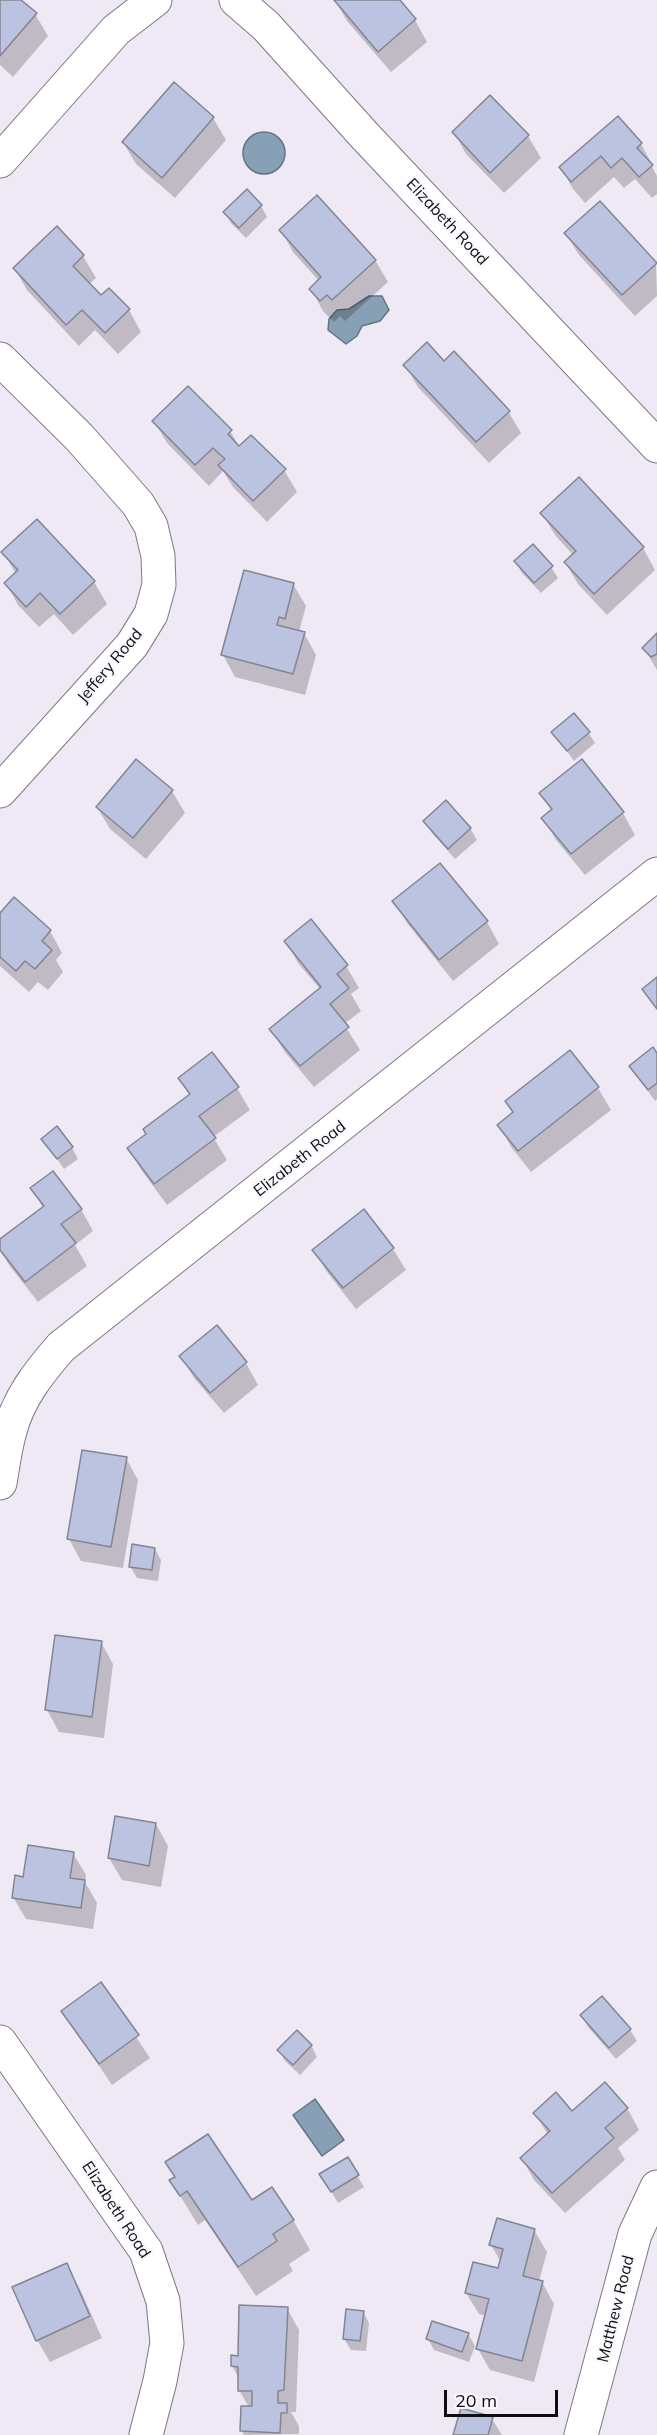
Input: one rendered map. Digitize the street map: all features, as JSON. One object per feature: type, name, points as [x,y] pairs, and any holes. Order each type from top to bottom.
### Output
[{"type":"street","points":[[0,161],[116,30],[155,0]]},
{"type":"street","name":"Elizabeth Road","points":[[236,0],[266,26],[657,446]]},
{"type":"street","name":"Jeffery Road","points":[[0,359],[79,437],[138,504],[151,526],[158,556],[159,585],[151,614],[132,645],[0,791]]},
{"type":"street","name":"Elizabeth Road","points":[[0,1483],[10,1430],[20,1406],[34,1378],[61,1347],[657,874]]},
{"type":"street","name":"Elizabeth Road","points":[[0,2042],[146,2251],[163,2301],[167,2343],[146,2435]]},
{"type":"street","name":"Matthew Road","points":[[582,2435],[635,2234],[657,2187]]},
{"type":"water","points":[[264,132],[279,138],[285,153],[279,168],[264,174],[249,168],[243,153],[249,138]]},
{"type":"water","points":[[369,296],[382,296],[389,310],[380,321],[362,326],[357,336],[346,344],[328,330],[329,319],[337,310],[349,309]]},
{"type":"water","points":[[315,2099],[344,2140],[322,2156],[293,2115]]},
{"type":"building","points":[[0,0],[21,0],[37,13],[0,56]]},
{"type":"building","points":[[334,0],[400,0],[416,19],[378,52]]},
{"type":"building","points":[[174,82],[214,117],[162,178],[122,142]]},
{"type":"building","points":[[490,95],[529,135],[490,173],[452,132]]},
{"type":"building","points":[[618,116],[642,143],[637,148],[653,165],[639,177],[622,158],[611,168],[601,156],[571,182],[559,167]]},
{"type":"building","points":[[247,189],[262,205],[239,228],[223,212]]},
{"type":"building","points":[[317,195],[376,260],[332,300],[327,295],[320,301],[309,289],[321,277],[279,230]]},
{"type":"building","points":[[600,201],[657,263],[622,295],[564,233]]},
{"type":"building","points":[[57,226],[84,255],[73,266],[101,295],[109,288],[130,309],[105,333],[82,310],[66,325],[13,268]]},
{"type":"building","points":[[427,342],[444,361],[454,351],[510,411],[476,442],[403,365]]},
{"type":"building","points":[[188,386],[232,430],[228,434],[239,446],[251,435],[286,469],[253,501],[218,465],[225,459],[213,448],[195,465],[152,421]]},
{"type":"building","points":[[579,477],[644,547],[594,594],[564,562],[576,551],[540,513]]},
{"type":"building","points":[[37,519],[95,581],[60,614],[40,593],[26,607],[4,583],[18,570],[1,552]]},
{"type":"building","points":[[533,544],[553,566],[534,583],[514,561]]},
{"type":"building","points":[[244,570],[294,583],[285,619],[279,617],[277,625],[305,632],[293,674],[221,655]]},
{"type":"building","points":[[657,633],[657,654],[651,657],[642,648]]},
{"type":"building","points":[[574,713],[590,732],[567,751],[551,732]]},
{"type":"building","points":[[136,759],[173,790],[133,838],[96,807]]},
{"type":"building","points":[[582,759],[624,812],[571,854],[541,818],[552,809],[539,793]]},
{"type":"building","points":[[446,800],[471,828],[448,849],[423,821]]},
{"type":"building","points":[[440,863],[488,921],[439,960],[392,901]]},
{"type":"building","points":[[14,897],[51,930],[42,941],[52,950],[35,969],[25,961],[16,971],[0,957],[0,913]]},
{"type":"building","points":[[311,919],[348,965],[337,974],[349,988],[330,1004],[349,1027],[300,1066],[269,1029],[321,987],[284,941]]},
{"type":"building","points":[[657,977],[657,1009],[642,989]]},
{"type":"building","points":[[653,1047],[657,1053],[657,1083],[648,1090],[629,1066]]},
{"type":"building","points":[[570,1050],[599,1087],[518,1151],[497,1125],[513,1112],[505,1101]]},
{"type":"building","points":[[212,1052],[239,1087],[199,1116],[216,1138],[154,1184],[127,1148],[146,1134],[143,1129],[190,1094],[178,1078]]},
{"type":"building","points":[[57,1126],[73,1147],[57,1159],[41,1139]]},
{"type":"building","points":[[53,1171],[82,1209],[61,1224],[76,1243],[25,1282],[0,1250],[0,1239],[44,1206],[30,1188]]},
{"type":"building","points":[[364,1209],[394,1248],[343,1288],[312,1250]]},
{"type":"building","points":[[217,1325],[247,1362],[210,1393],[179,1356]]},
{"type":"building","points":[[82,1450],[127,1457],[111,1547],[67,1539]]},
{"type":"building","points":[[132,1544],[155,1548],[152,1570],[129,1567]]},
{"type":"building","points":[[55,1635],[102,1641],[92,1717],[45,1710]]},
{"type":"building","points":[[115,1816],[156,1823],[149,1866],[108,1858]]},
{"type":"building","points":[[28,1845],[74,1852],[70,1878],[85,1880],[81,1908],[12,1898],[15,1875],[23,1877]]},
{"type":"building","points":[[101,1982],[139,2035],[99,2064],[61,2011]]},
{"type":"building","points":[[602,1996],[631,2029],[609,2048],[580,2015]]},
{"type":"building","points":[[297,2030],[312,2045],[293,2065],[277,2050]]},
{"type":"building","points":[[605,2082],[628,2108],[605,2128],[614,2138],[552,2193],[520,2158],[550,2131],[533,2113],[556,2092],[572,2111]]},
{"type":"building","points":[[208,2134],[252,2200],[272,2187],[294,2220],[273,2234],[277,2241],[238,2267],[187,2191],[180,2196],[169,2180],[175,2177],[165,2162]]},
{"type":"building","points":[[348,2157],[359,2175],[331,2192],[319,2174]]},
{"type":"building","points":[[497,2218],[535,2229],[523,2276],[543,2281],[522,2361],[476,2349],[489,2299],[465,2293],[473,2262],[498,2268],[503,2249],[489,2245]]},
{"type":"building","points":[[67,2263],[90,2316],[36,2341],[12,2287]]},
{"type":"building","points":[[239,2305],[288,2307],[284,2390],[278,2391],[278,2403],[287,2403],[287,2413],[281,2413],[280,2433],[240,2431],[241,2406],[252,2406],[252,2391],[238,2391],[238,2367],[231,2366],[231,2355],[238,2356]]},
{"type":"building","points":[[346,2309],[364,2311],[360,2341],[343,2339]]},
{"type":"building","points":[[432,2321],[469,2333],[462,2352],[426,2339]]},
{"type":"building","points":[[461,2408],[493,2417],[488,2435],[453,2435]]}]
